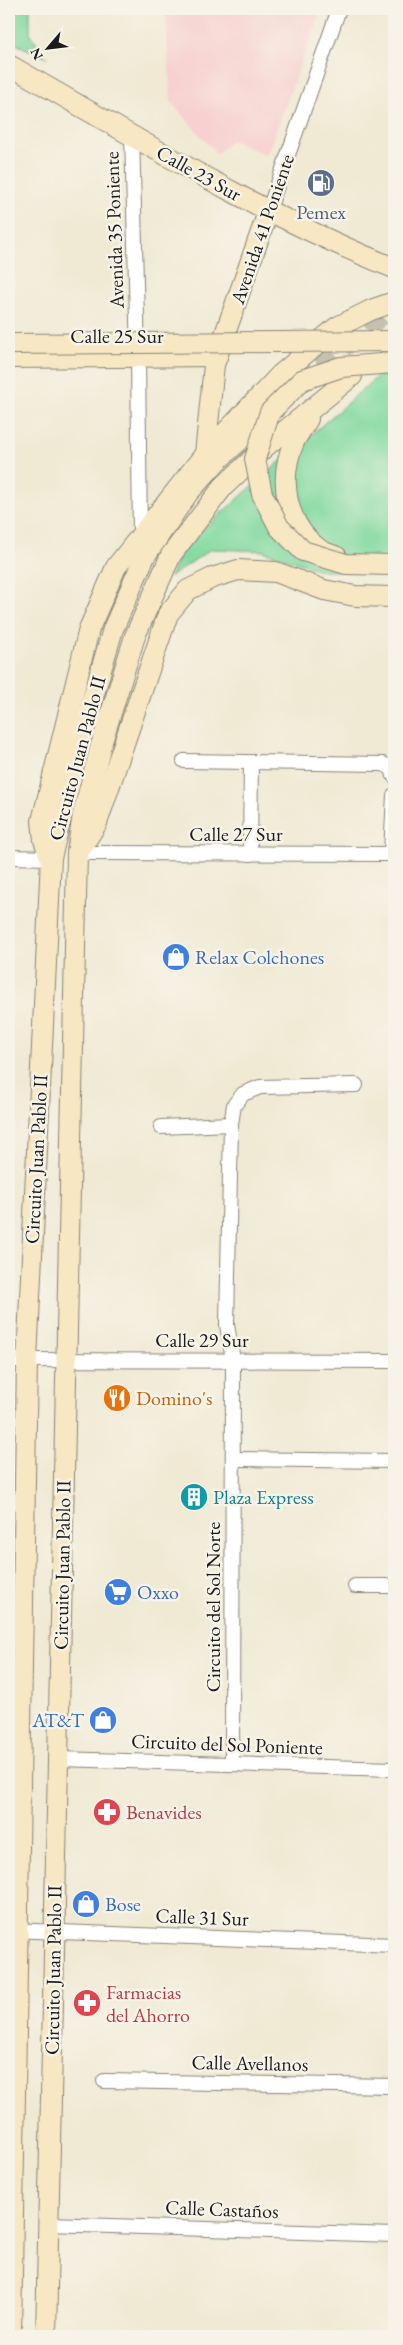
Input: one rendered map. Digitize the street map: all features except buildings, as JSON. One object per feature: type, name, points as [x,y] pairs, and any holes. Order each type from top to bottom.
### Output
[{"type":"main road","name":"Calle 23 Sur","points":[[9,65],[268,212],[350,251],[394,268]]},
{"type":"main road","name":"Avenida 41 Poniente","points":[[205,454],[214,365],[268,212]]},
{"type":"main road","points":[[371,259],[394,256]]},
{"type":"main road","points":[[51,858],[44,840],[42,821],[90,629],[116,567],[205,454],[280,375],[337,327],[371,310],[394,302]]},
{"type":"main road","name":"Calle 25 Sur","points":[[9,335],[138,346],[217,356]]},
{"type":"main road","name":"Calle 25 Sur","points":[[9,358],[225,336]]},
{"type":"main road","points":[[9,344],[394,341]]},
{"type":"main road","points":[[394,364],[342,367],[302,380],[270,412],[255,459],[262,494],[279,527],[303,551],[346,564],[394,567]]},
{"type":"main road","name":"Circuito Juan Pablo II","points":[[11,2336],[18,1360],[51,858],[79,745],[113,629],[145,556],[188,493],[218,460],[320,367]]},
{"type":"main road","name":"Circuito Juan Pablo II","points":[[46,2336],[77,853],[83,814],[101,745],[132,645],[171,555],[223,487],[265,447],[352,376]]},
{"type":"main road","points":[[316,407],[294,440],[287,465],[286,497],[298,526],[320,550],[365,568],[394,567]]},
{"type":"main road","points":[[77,853],[97,823],[168,614],[188,590],[212,578],[238,570],[276,572],[324,590],[355,596],[394,597]]},
{"type":"street","name":"Avenida 41 Poniente","points":[[268,212],[339,9]]},
{"type":"street","name":"Avenida 35 Poniente","points":[[132,135],[138,346],[140,535]]},
{"type":"street","points":[[184,762],[383,764],[392,768],[394,776]]},
{"type":"street","points":[[250,854],[251,763]]},
{"type":"street","points":[[393,854],[394,795]]},
{"type":"street","name":"Calle 27 Sur","points":[[77,853],[393,854]]},
{"type":"street","points":[[9,857],[51,858]]},
{"type":"street","name":"Circuito del Sol Norte","points":[[232,1764],[233,1360],[227,1325],[231,1124],[234,1105],[244,1094],[260,1087],[356,1085]]},
{"type":"street","points":[[161,1127],[231,1124]]},
{"type":"street","name":"Calle 29 Sur","points":[[18,1360],[394,1361]]},
{"type":"street","points":[[233,1459],[394,1461]]},
{"type":"street","points":[[355,1586],[394,1586]]},
{"type":"street","name":"Circuito del Sol Poniente","points":[[58,1759],[394,1768]]},
{"type":"street","name":"Calle 31 Sur","points":[[13,1930],[394,1945]]},
{"type":"street","name":"Calle Avellanos","points":[[104,2080],[394,2086]]},
{"type":"street","name":"Calle Castaños","points":[[48,2224],[394,2235]]},
{"type":"shaded area","points":[[165,9],[321,9],[267,155],[231,140],[217,154],[171,102]]},
{"type":"green space","points":[[9,9],[30,9],[30,34],[47,58],[9,41]]},
{"type":"green space","points":[[394,362],[394,572],[323,571],[263,551],[211,549],[170,577],[184,546]]},
{"type":"tunnel","points":[[320,367],[394,305]]},
{"type":"place","name":"Pemex","points":[[321,183]]},
{"type":"place","name":"Relax Colchones","points":[[176,957]]},
{"type":"place","name":"Domino's","points":[[117,1398]]},
{"type":"place","name":"Plaza Express","points":[[194,1497]]},
{"type":"place","name":"Oxxo","points":[[118,1592]]},
{"type":"place","name":"AT&T","points":[[103,1720]]},
{"type":"place","name":"Benavides","points":[[107,1812]]},
{"type":"place","name":"Bose","points":[[86,1904]]},
{"type":"place","name":"Farmacias del Ahorro","points":[[87,2003]]}]
